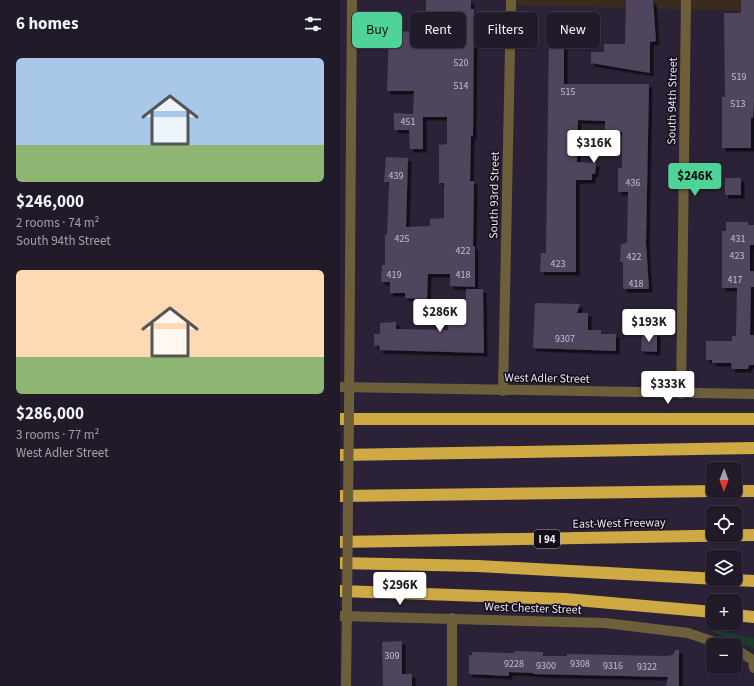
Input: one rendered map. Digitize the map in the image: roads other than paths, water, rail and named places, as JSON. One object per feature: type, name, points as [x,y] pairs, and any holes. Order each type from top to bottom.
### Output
[{"type":"highway","points":[[340,419],[754,419]]},
{"type":"highway","points":[[340,455],[754,448]]},
{"type":"highway","points":[[340,496],[706,491]]},
{"type":"highway","points":[[742,491],[754,491]]},
{"type":"highway","name":"East-West Freeway","points":[[340,542],[754,535]]},
{"type":"highway","points":[[340,563],[478,566],[754,581]]},
{"type":"highway","points":[[340,591],[565,599],[706,611]]},
{"type":"highway","points":[[742,616],[754,617]]},
{"type":"street","points":[[346,686],[345,613],[349,409],[345,387],[345,300],[352,0]]},
{"type":"street","name":"South 93rd Street","points":[[503,391],[511,0]]},
{"type":"street","name":"South 94th Street","points":[[681,394],[686,0]]},
{"type":"street","name":"West Adler Street","points":[[345,387],[503,391],[754,394]]},
{"type":"street","name":"West Chester Street","points":[[345,613],[605,623],[688,633],[706,639]]},
{"type":"street","points":[[452,618],[452,686]]},
{"type":"street","points":[[742,655],[753,664]]}]
